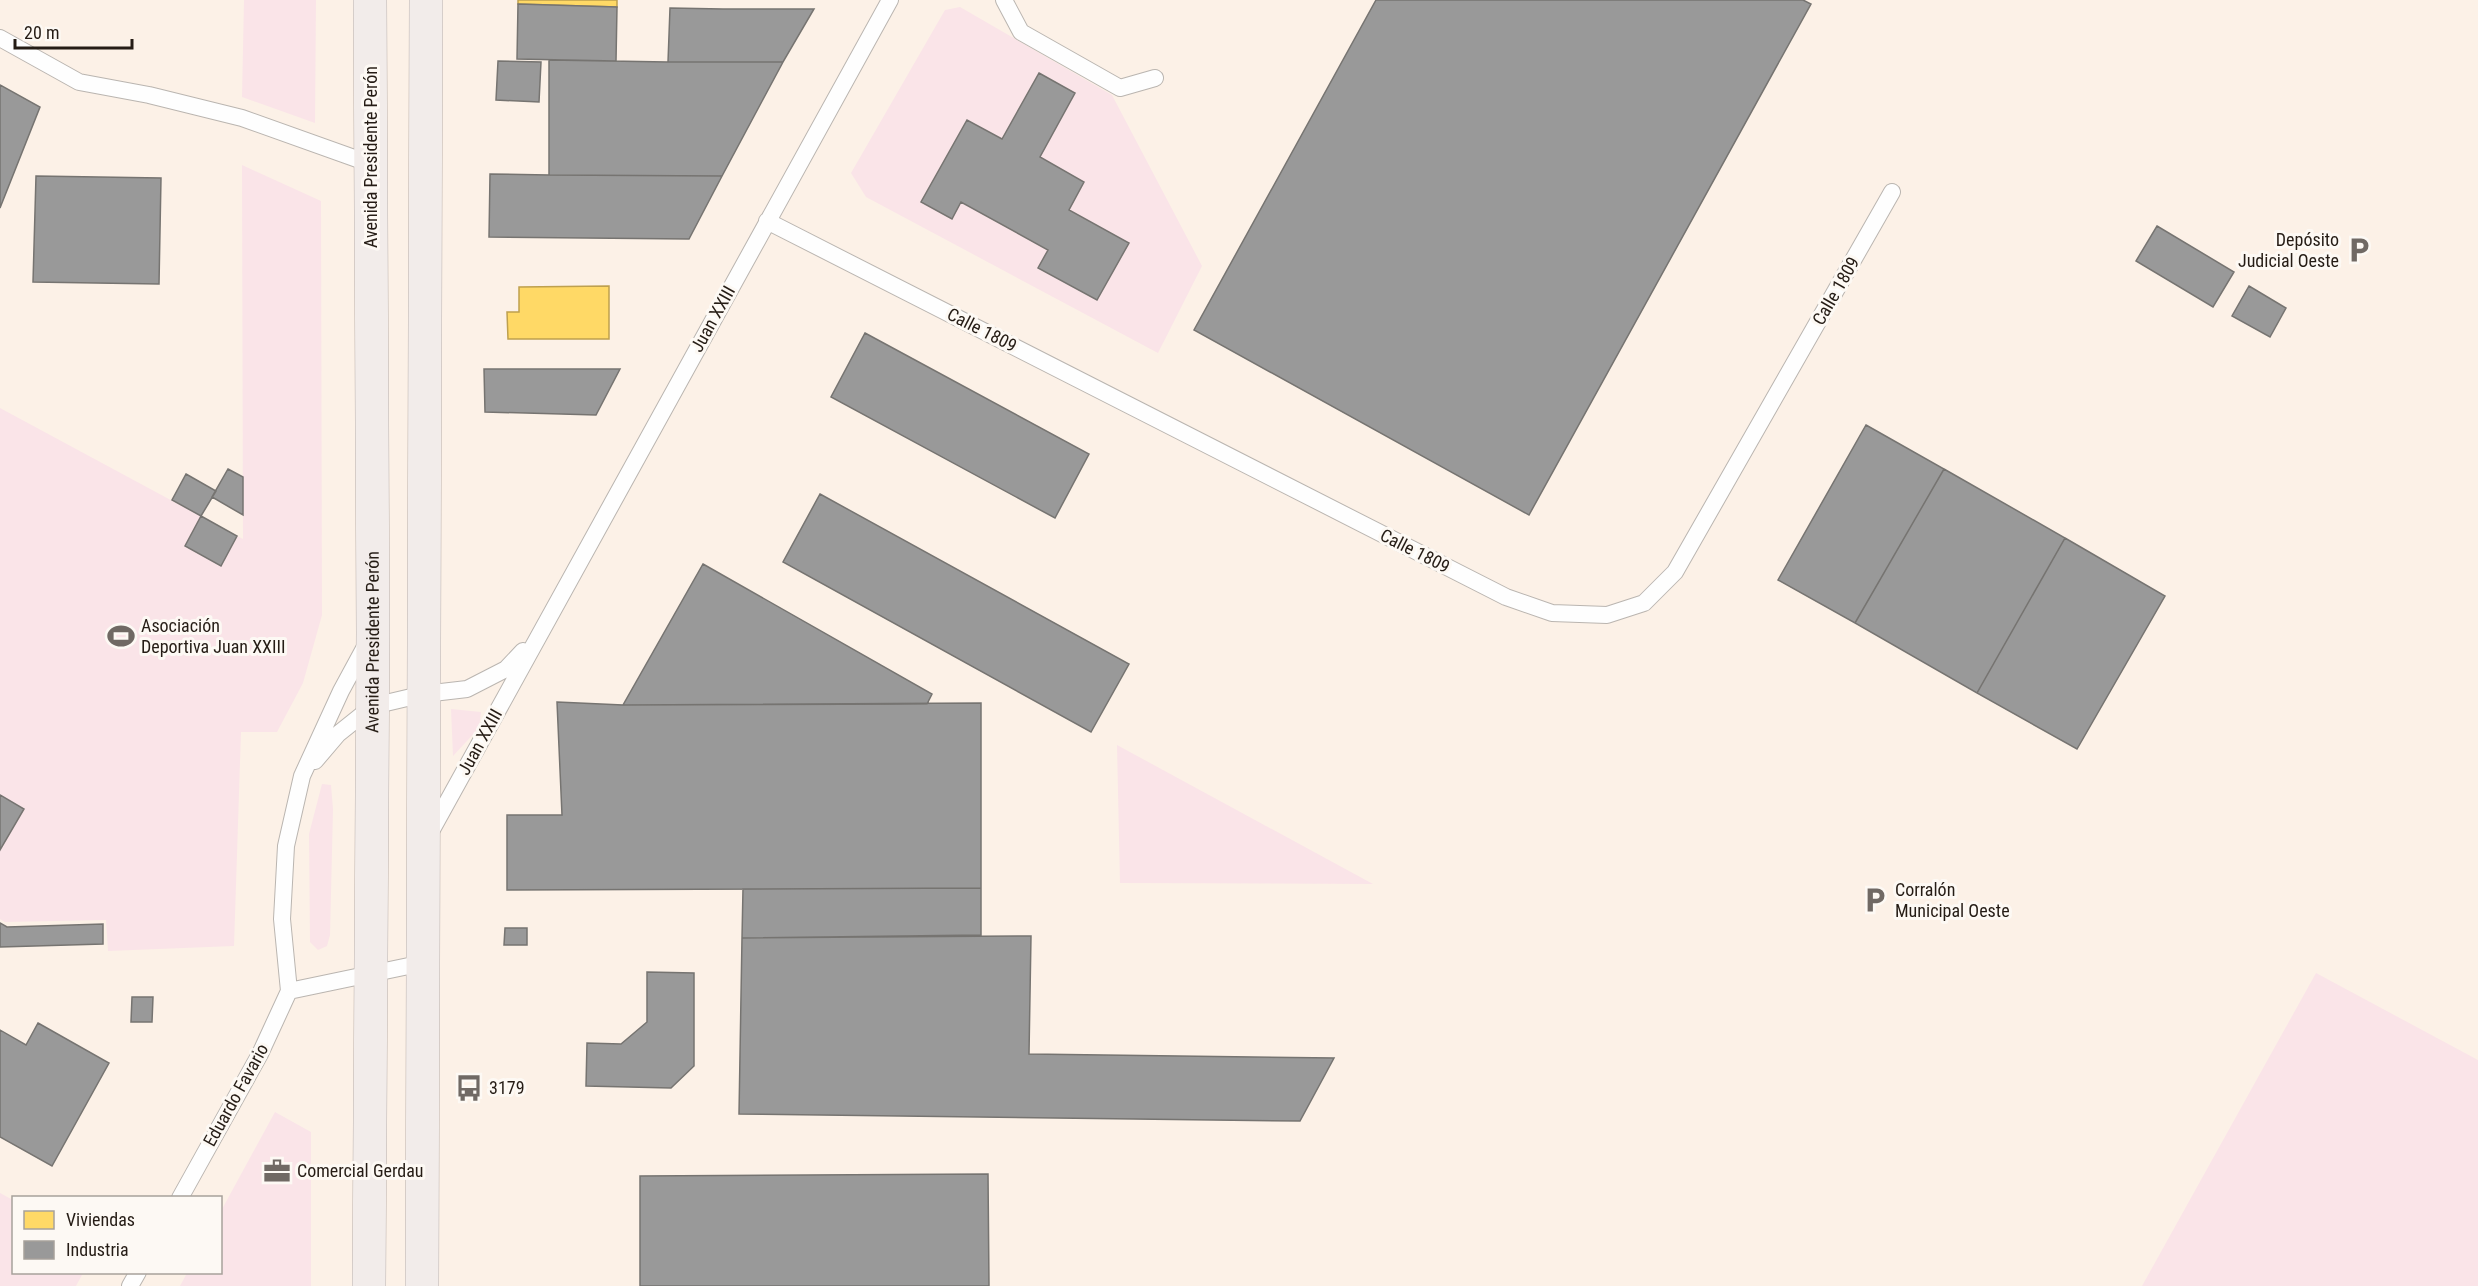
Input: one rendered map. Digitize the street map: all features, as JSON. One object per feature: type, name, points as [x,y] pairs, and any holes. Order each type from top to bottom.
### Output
[{"type":"main road","name":"Avenida Presidente Perón","points":[[369,1286],[373,706],[370,0]]},
{"type":"main road","points":[[422,1286],[426,0]]},
{"type":"lane","name":"Juan XXIII","points":[[423,846],[890,0]]},
{"type":"lane","points":[[1004,0],[1021,32],[1120,88],[1155,78]]},
{"type":"lane","points":[[0,38],[79,82],[149,95],[242,118],[371,164]]},
{"type":"lane","name":"Calle 1809","points":[[767,221],[1506,597],[1552,613],[1607,615],[1644,603],[1675,572],[1892,192]]},
{"type":"lane","points":[[373,632],[341,691],[302,776],[286,846],[282,919],[289,991],[423,963]]},
{"type":"lane","name":"Juan XXIII","points":[[302,776],[338,734],[373,706],[424,694],[467,689],[506,669],[537,638]]},
{"type":"lane","name":"Eduardo Favario","points":[[181,1196],[260,1053],[289,991]]},
{"type":"shaded area","points":[[0,0],[2478,0],[2478,1286],[0,1286]]},
{"type":"shaded area","points":[[244,0],[316,0],[315,123],[242,97]]},
{"type":"shaded area","points":[[960,7],[1112,95],[1202,266],[1158,353],[866,197],[851,173],[945,10]]},
{"type":"shaded area","points":[[242,165],[321,201],[322,615],[303,683],[277,732],[241,732],[234,946],[108,951],[106,920],[5,922],[0,919],[0,408],[243,539]]},
{"type":"shaded area","points":[[451,709],[481,712],[479,728],[453,756]]},
{"type":"shaded area","points":[[1117,745],[1373,884],[1120,883]]},
{"type":"shaded area","points":[[322,784],[331,785],[333,809],[330,935],[327,946],[318,950],[310,942],[309,834]]},
{"type":"shaded area","points":[[2316,973],[2478,1060],[2478,1286],[2142,1286]]},
{"type":"shaded area","name":"Comercial Gerdau","points":[[275,1112],[311,1132],[311,1286],[180,1286],[186,1274],[222,1274],[222,1209]]},
{"type":"shaded area","points":[[0,1193],[12,1199],[12,1274],[82,1274],[76,1286],[0,1286]]},
{"type":"building: Viviendas","points":[[518,0],[617,0],[617,7],[518,4]]},
{"type":"building: Viviendas","points":[[609,286],[609,339],[508,339],[507,312],[519,312],[519,287]]},
{"type":"building: Industria","points":[[1376,0],[1803,0],[1811,4],[1529,515],[1194,330]]},
{"type":"building: Industria","points":[[518,4],[617,7],[616,61],[517,59]]},
{"type":"building: Industria","points":[[670,8],[814,9],[783,62],[668,62]]},
{"type":"building: Industria","points":[[549,60],[783,62],[722,176],[549,175]]},
{"type":"building: Industria","points":[[498,61],[541,62],[539,102],[496,100]]},
{"type":"building: Industria","points":[[1039,73],[1075,93],[1040,157],[1084,182],[1069,210],[1129,243],[1097,300],[1038,268],[1048,250],[961,202],[952,219],[921,202],[967,120],[1002,139]]},
{"type":"building: Industria","points":[[0,85],[40,107],[0,208]]},
{"type":"building: Industria","points":[[490,174],[722,176],[689,239],[489,237]]},
{"type":"building: Industria","points":[[36,176],[161,178],[159,284],[33,282]]},
{"type":"building: Industria","points":[[2157,226],[2234,272],[2213,307],[2136,261]]},
{"type":"building: Industria","points":[[2249,286],[2286,308],[2270,337],[2232,316]]},
{"type":"building: Industria","points":[[865,333],[1089,454],[1055,518],[831,397]]},
{"type":"building: Industria","points":[[484,369],[620,369],[596,415],[485,412]]},
{"type":"building: Industria","points":[[1866,425],[1944,469],[1855,623],[1778,580]]},
{"type":"building: Industria","points":[[228,469],[243,477],[243,515],[212,497]]},
{"type":"building: Industria","points":[[1944,469],[2065,538],[1977,693],[1855,623]]},
{"type":"building: Industria","points":[[186,474],[216,491],[201,516],[172,500]]},
{"type":"building: Industria","points":[[820,494],[1129,664],[1091,732],[783,562]]},
{"type":"building: Industria","points":[[201,516],[237,536],[221,566],[185,546]]},
{"type":"building: Industria","points":[[2065,538],[2165,596],[2077,749],[1977,693]]},
{"type":"building: Industria","points":[[703,564],[932,694],[927,704],[623,705]]},
{"type":"building: Industria","points":[[557,702],[623,705],[981,703],[981,888],[507,890],[507,815],[562,815]]},
{"type":"building: Industria","points":[[0,795],[24,809],[0,850]]},
{"type":"building: Industria","points":[[981,888],[981,935],[742,938],[743,889]]},
{"type":"building: Industria","points":[[0,923],[7,927],[103,924],[103,944],[0,947]]},
{"type":"building: Industria","points":[[505,928],[527,928],[527,945],[504,945]]},
{"type":"building: Industria","points":[[1031,936],[1029,1054],[1334,1058],[1300,1121],[739,1114],[742,938]]},
{"type":"building: Industria","points":[[647,972],[694,973],[694,1066],[671,1088],[586,1086],[587,1043],[621,1044],[647,1022]]},
{"type":"building: Industria","points":[[132,997],[153,997],[152,1022],[131,1022]]},
{"type":"building: Industria","points":[[38,1023],[109,1063],[52,1166],[0,1137],[0,1030],[26,1045]]},
{"type":"building: Industria","points":[[988,1174],[989,1286],[640,1286],[640,1176]]},
{"type":"place","name":"Depósito Judicial Oeste","points":[[2359,250]]},
{"type":"place","name":"Asociación Deportiva Juan XXIII","points":[[121,636]]},
{"type":"place","name":"Corralón Municipal Oeste","points":[[1875,900]]},
{"type":"place","name":"3179","points":[[469,1088]]},
{"type":"place","name":"Comercial Gerdau","points":[[277,1171]]}]
